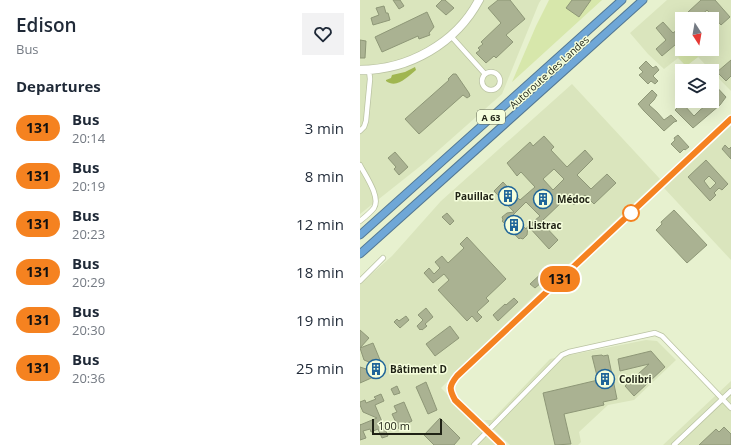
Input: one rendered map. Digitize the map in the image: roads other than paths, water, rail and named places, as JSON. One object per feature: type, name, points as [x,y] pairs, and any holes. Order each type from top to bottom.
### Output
[{"type":"highway","name":"Autoroute des Landes","points":[[360,235],[622,0]]},
{"type":"highway","name":"Autoroute des Landes","points":[[360,254],[643,0]]},
{"type":"highway","points":[[360,259],[417,207],[442,181]]},
{"type":"highway","points":[[360,232],[389,209]]},
{"type":"street","points":[[450,36],[477,0]]},
{"type":"street","points":[[360,72],[396,68],[414,62],[435,51],[471,16],[481,0]]},
{"type":"street","points":[[450,36],[485,74]]},
{"type":"street","points":[[360,68],[369,70]]},
{"type":"street","points":[[360,131],[364,127],[366,121],[370,79],[369,70]]},
{"type":"street","points":[[502,445],[455,400],[451,391],[451,383],[731,119]]},
{"type":"street","points":[[360,165],[376,196],[374,209],[360,221]]},
{"type":"street","points":[[360,281],[383,258]]},
{"type":"street","points":[[474,445],[562,355],[569,352],[655,333],[662,336],[731,408]]},
{"type":"street","points":[[674,445],[731,392]]},
{"type":"place","name":"Pauillac","points":[[508,196]]},
{"type":"place","name":"Médoc","points":[[543,199]]},
{"type":"place","name":"Listrac","points":[[514,225]]},
{"type":"place","name":"Bâtiment D","points":[[376,369]]},
{"type":"place","name":"Colibri","points":[[605,379]]}]
